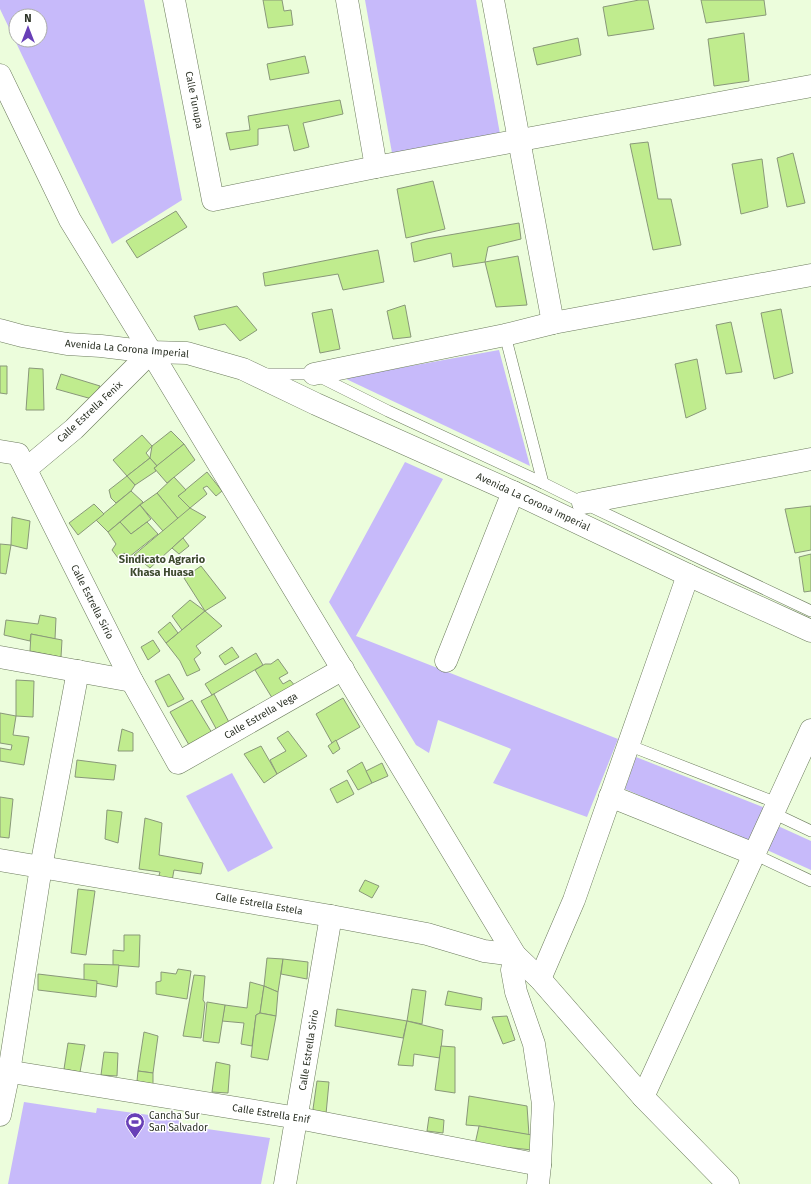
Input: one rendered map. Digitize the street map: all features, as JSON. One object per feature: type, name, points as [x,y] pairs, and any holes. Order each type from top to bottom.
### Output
[{"type":"street","name":"Calle Tunupa","points":[[174,0],[213,200],[376,167]]},
{"type":"street","points":[[347,0],[376,167],[811,86]]},
{"type":"street","points":[[493,0],[554,323]]},
{"type":"street","points":[[0,75],[70,220],[515,955],[540,979],[643,1097],[728,1184]]},
{"type":"street","points":[[314,374],[505,335],[554,323],[811,274]]},
{"type":"street","name":"Avenida La Corona Imperial","points":[[0,330],[22,336],[67,344],[101,346],[151,352],[187,353],[243,369],[253,375],[513,492],[688,575],[811,631]]},
{"type":"street","name":"Calle Estrella Fenix","points":[[26,469],[74,429],[151,352]]},
{"type":"street","name":"Calle Estrella Sirio","points":[[0,451],[18,454],[132,681],[178,763]]},
{"type":"street","points":[[583,503],[811,459]]},
{"type":"street","points":[[446,661],[513,492]]},
{"type":"street","points":[[540,979],[574,900],[688,575]]},
{"type":"street","points":[[0,657],[132,681]]},
{"type":"street","name":"Calle Estrella Vega","points":[[178,763],[343,669]]},
{"type":"street","points":[[0,1115],[4,1071],[78,671]]},
{"type":"street","points":[[643,1097],[811,730]]},
{"type":"street","points":[[610,796],[754,854]]},
{"type":"street","name":"Calle Estrella Estela","points":[[0,860],[331,916],[427,934],[484,951],[515,955]]},
{"type":"street","name":"Calle Estrella Sirio","points":[[286,1184],[331,916]]},
{"type":"street","points":[[515,955],[512,970],[516,992],[534,1044],[543,1104],[539,1174]]},
{"type":"street","name":"Calle Estrella Enif","points":[[4,1071],[298,1118],[539,1174]]},
{"type":"lane","points":[[505,335],[543,483]]},
{"type":"lane","name":"Avenida La Corona Imperial","points":[[253,375],[314,374],[388,411],[811,611]]},
{"type":"lane","points":[[628,745],[775,808],[811,831]]},
{"type":"lane","points":[[754,854],[811,881]]},
{"type":"shaded area","points":[[0,0],[144,0],[182,200],[112,244],[19,48],[48,48],[48,8],[8,8],[8,26],[0,9]]},
{"type":"shaded area","points":[[365,0],[476,0],[500,134],[392,153]]},
{"type":"shaded area","points":[[499,350],[530,466],[344,378]]},
{"type":"shaded area","points":[[405,462],[443,479],[356,636],[618,739],[587,817],[493,783],[511,749],[438,720],[429,753],[416,745],[329,602]]},
{"type":"shaded area","points":[[636,757],[765,808],[750,844],[625,789]]},
{"type":"shaded area","points":[[232,773],[273,848],[228,872],[186,796]]},
{"type":"shaded area","points":[[778,826],[811,841],[811,870],[767,850]]},
{"type":"shaded area","points":[[24,1102],[96,1113],[97,1108],[179,1119],[179,1125],[270,1138],[261,1184],[8,1184]]},
{"type":"building","points":[[263,0],[282,0],[284,11],[291,10],[293,25],[268,28]]},
{"type":"building","points":[[639,0],[648,0],[654,29],[608,36],[603,7]]},
{"type":"building","points":[[701,0],[764,0],[766,15],[706,23]]},
{"type":"building","points":[[744,33],[749,81],[714,86],[708,39]]},
{"type":"building","points":[[578,38],[581,55],[537,65],[533,48]]},
{"type":"building","points":[[305,56],[309,73],[270,80],[267,64]]},
{"type":"building","points":[[340,100],[343,114],[303,123],[309,147],[294,151],[288,125],[258,129],[258,145],[230,150],[226,133],[250,130],[248,116]]},
{"type":"building","points":[[648,142],[658,199],[671,199],[681,245],[653,250],[630,144]]},
{"type":"building","points":[[793,153],[805,203],[787,207],[777,158]]},
{"type":"building","points":[[762,159],[768,207],[741,214],[732,164]]},
{"type":"building","points":[[433,181],[445,229],[406,238],[397,189]]},
{"type":"building","points":[[176,211],[187,227],[137,258],[126,241]]},
{"type":"building","points":[[519,223],[521,239],[488,247],[485,262],[453,267],[451,253],[414,262],[411,243],[426,239]]},
{"type":"building","points":[[378,250],[384,282],[343,290],[338,274],[265,286],[263,273]]},
{"type":"building","points":[[518,256],[527,305],[496,307],[485,262]]},
{"type":"building","points":[[405,305],[411,337],[393,339],[387,311]]},
{"type":"building","points":[[237,306],[257,330],[240,341],[225,324],[199,330],[194,316]]},
{"type":"building","points":[[332,309],[340,349],[320,353],[312,313]]},
{"type":"building","points":[[781,309],[793,373],[774,379],[761,313]]},
{"type":"building","points":[[731,322],[742,372],[726,374],[716,325]]},
{"type":"building","points":[[697,359],[706,409],[686,418],[675,364]]},
{"type":"building","points":[[0,366],[7,366],[7,394],[0,393]]},
{"type":"building","points":[[29,368],[43,369],[44,410],[26,410]]},
{"type":"building","points":[[61,374],[100,386],[92,399],[56,389]]},
{"type":"building","points":[[171,431],[184,444],[157,466],[150,458],[152,446]]},
{"type":"building","points":[[142,435],[152,446],[146,453],[150,458],[127,476],[113,460]]},
{"type":"building","points":[[184,444],[195,460],[167,483],[154,468]]},
{"type":"building","points":[[150,458],[157,466],[154,468],[156,471],[135,485],[127,476]]},
{"type":"building","points":[[207,472],[222,491],[216,496],[207,486],[203,488],[207,494],[190,508],[178,496]]},
{"type":"building","points":[[127,476],[135,485],[131,491],[116,503],[111,498],[109,490]]},
{"type":"building","points":[[174,477],[186,490],[178,496],[190,508],[180,521],[157,493]]},
{"type":"building","points":[[131,491],[143,502],[108,532],[96,520]]},
{"type":"building","points":[[157,493],[180,521],[163,531],[140,505]]},
{"type":"building","points":[[94,504],[104,514],[78,535],[69,523]]},
{"type":"building","points":[[140,505],[151,519],[131,534],[120,522]]},
{"type":"building","points":[[811,506],[811,550],[795,553],[785,509]]},
{"type":"building","points":[[190,508],[206,517],[150,568],[134,555]]},
{"type":"building","points":[[12,517],[30,521],[27,549],[11,545]]},
{"type":"building","points":[[120,522],[131,534],[147,522],[158,534],[129,557],[124,553],[118,558],[112,550],[116,544],[108,532]]},
{"type":"building","points":[[183,538],[189,546],[179,554],[172,548]]},
{"type":"building","points":[[0,544],[11,545],[6,574],[0,573]]},
{"type":"building","points":[[811,554],[811,591],[804,592],[799,557]]},
{"type":"building","points":[[201,566],[226,598],[205,611],[184,578]]},
{"type":"building","points":[[190,600],[205,611],[182,630],[172,616]]},
{"type":"building","points":[[205,611],[222,626],[196,646],[201,653],[194,659],[200,670],[187,676],[180,661],[166,643]]},
{"type":"building","points":[[40,615],[56,618],[55,639],[31,634],[30,641],[4,635],[6,620],[38,624]]},
{"type":"building","points":[[170,622],[178,633],[166,643],[158,632]]},
{"type":"building","points":[[31,634],[62,640],[61,657],[30,651]]},
{"type":"building","points":[[153,640],[160,651],[148,660],[141,647]]},
{"type":"building","points":[[232,647],[239,657],[225,665],[219,656]]},
{"type":"building","points":[[256,653],[263,665],[212,695],[205,684]]},
{"type":"building","points":[[278,659],[288,673],[279,678],[283,684],[290,680],[297,688],[274,701],[255,670],[265,664],[271,664]]},
{"type":"building","points":[[169,674],[184,699],[168,707],[155,681]]},
{"type":"building","points":[[16,680],[34,681],[33,717],[16,716]]},
{"type":"building","points":[[214,694],[231,726],[219,734],[201,701]]},
{"type":"building","points":[[343,698],[360,727],[332,743],[316,714]]},
{"type":"building","points":[[192,700],[212,733],[189,745],[170,712]]},
{"type":"building","points":[[0,713],[16,716],[13,735],[29,737],[24,765],[0,761],[0,748],[11,750],[12,745],[0,743]]},
{"type":"building","points":[[122,729],[133,733],[133,751],[118,751]]},
{"type":"building","points":[[288,731],[307,756],[277,774],[270,760],[286,751],[277,738]]},
{"type":"building","points":[[336,740],[340,749],[333,754],[328,746]]},
{"type":"building","points":[[261,746],[277,774],[264,783],[244,754]]},
{"type":"building","points":[[77,760],[116,765],[114,780],[75,777]]},
{"type":"building","points":[[362,762],[372,783],[358,790],[347,771]]},
{"type":"building","points":[[382,763],[388,776],[372,783],[366,771]]},
{"type":"building","points":[[347,780],[354,794],[337,803],[330,789]]},
{"type":"building","points":[[0,797],[13,799],[9,838],[0,837]]},
{"type":"building","points":[[107,810],[122,812],[118,843],[105,839]]},
{"type":"building","points":[[145,818],[162,823],[159,855],[203,863],[201,874],[174,870],[172,881],[158,879],[160,872],[139,869]]},
{"type":"building","points":[[365,880],[379,886],[372,898],[359,891]]},
{"type":"building","points":[[78,889],[95,891],[86,955],[71,953]]},
{"type":"building","points":[[124,935],[140,935],[139,967],[113,965],[113,950],[124,951]]},
{"type":"building","points":[[267,958],[283,959],[278,992],[264,986]]},
{"type":"building","points":[[283,959],[308,962],[307,979],[281,974]]},
{"type":"building","points":[[84,964],[119,965],[117,987],[84,981]]},
{"type":"building","points":[[178,969],[191,971],[187,999],[156,994],[156,982],[161,981],[161,972],[176,974]]},
{"type":"building","points":[[38,974],[97,981],[96,997],[38,990]]},
{"type":"building","points":[[194,975],[205,976],[203,1000],[205,1003],[201,1038],[183,1036]]},
{"type":"building","points":[[250,982],[264,986],[260,1013],[256,1015],[252,1046],[241,1044],[244,1023],[222,1021],[225,1005],[247,1008]]},
{"type":"building","points":[[264,986],[278,992],[276,1016],[260,1013]]},
{"type":"building","points":[[412,989],[426,991],[422,1024],[407,1021]]},
{"type":"building","points":[[448,991],[482,998],[481,1010],[445,1005]]},
{"type":"building","points":[[207,1002],[225,1005],[219,1043],[203,1041]]},
{"type":"building","points":[[337,1009],[407,1021],[403,1038],[335,1026]]},
{"type":"building","points":[[260,1013],[276,1016],[268,1060],[251,1057],[256,1015]]},
{"type":"building","points":[[507,1016],[515,1040],[503,1044],[492,1017]]},
{"type":"building","points":[[407,1021],[443,1030],[440,1058],[414,1054],[413,1066],[398,1065]]},
{"type":"building","points":[[144,1032],[158,1036],[153,1073],[138,1071]]},
{"type":"building","points":[[68,1043],[85,1045],[80,1072],[64,1069]]},
{"type":"building","points":[[441,1046],[455,1047],[455,1093],[435,1090]]},
{"type":"building","points":[[104,1052],[118,1053],[117,1076],[101,1075]]},
{"type":"building","points":[[216,1062],[230,1065],[228,1093],[212,1092]]},
{"type":"building","points":[[138,1071],[153,1073],[153,1084],[137,1081]]},
{"type":"building","points":[[317,1081],[329,1082],[326,1114],[316,1113],[313,1109]]},
{"type":"building","points":[[469,1096],[527,1106],[529,1135],[466,1125]]},
{"type":"building","points":[[429,1117],[444,1120],[443,1133],[427,1131]]},
{"type":"building","points":[[479,1126],[532,1135],[532,1150],[475,1144]]},
{"type":"place","name":"Cancha Sur San Salvador","points":[[135,1139]]},
{"type":"district","name":"Sindicato Agrario Khasa Huasa","points":[[162,565]]}]
